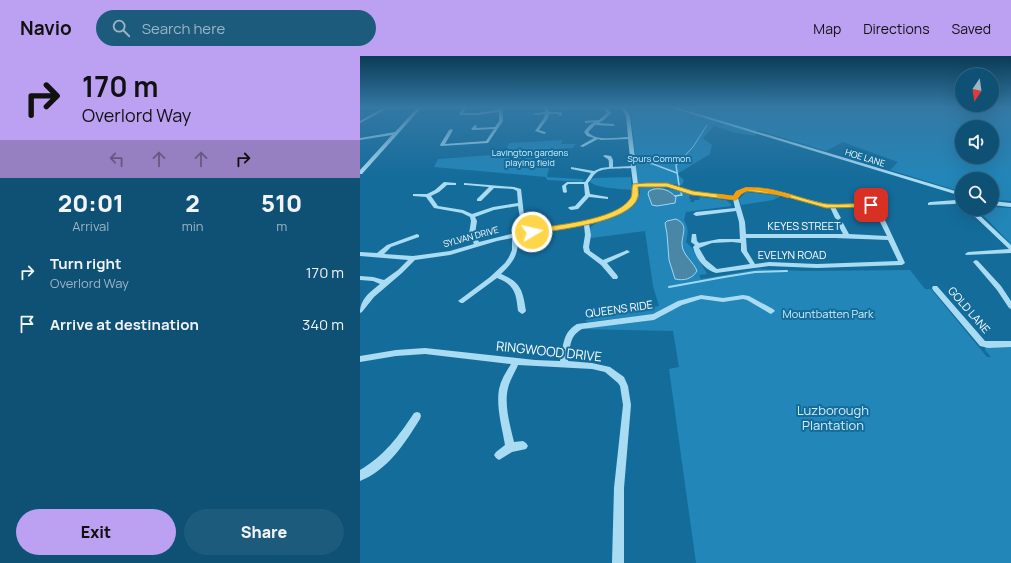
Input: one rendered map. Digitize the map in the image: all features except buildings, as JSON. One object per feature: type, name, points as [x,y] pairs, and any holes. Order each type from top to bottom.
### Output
[{"type":"street","points":[[360,173],[399,131]]},
{"type":"street","points":[[451,131],[442,145],[485,143],[494,131]]},
{"type":"street","points":[[587,131],[588,135],[596,139]]},
{"type":"street","name":"SYLVAN DRIVE","points":[[360,254],[413,258],[450,253],[515,235],[600,220],[619,212],[631,203],[635,197],[629,131]]},
{"type":"street","name":"HOE LANE","points":[[749,131],[955,193]]},
{"type":"street","points":[[360,139],[397,133]]},
{"type":"street","points":[[533,135],[544,133]]},
{"type":"street","points":[[582,146],[596,139],[630,138]]},
{"type":"street","points":[[611,168],[611,160],[607,156],[617,155]]},
{"type":"street","points":[[573,168],[594,172],[602,169],[633,167]]},
{"type":"street","points":[[588,195],[586,183],[594,172]]},
{"type":"street","points":[[440,182],[454,184]]},
{"type":"street","points":[[415,195],[428,196],[437,191],[446,183]]},
{"type":"street","points":[[565,192],[564,186],[567,183],[586,183]]},
{"type":"street","points":[[466,184],[514,188],[519,190],[522,219],[534,215]]},
{"type":"street","points":[[635,186],[667,185],[692,193],[735,198],[739,192],[746,189],[777,193],[819,205],[871,205],[881,218],[889,238]]},
{"type":"street","points":[[479,200],[493,186]]},
{"type":"street","points":[[588,195],[606,198]]},
{"type":"street","points":[[571,208],[576,208],[588,195]]},
{"type":"street","points":[[428,196],[436,207],[463,212],[472,216],[493,209],[521,204]]},
{"type":"street","name":"EVELYN ROAD","points":[[735,198],[742,222],[744,251],[752,265],[769,264],[817,266],[902,262],[889,238]]},
{"type":"street","points":[[930,204],[955,203]]},
{"type":"street","points":[[999,204],[1011,205]]},
{"type":"street","points":[[832,206],[847,236]]},
{"type":"street","points":[[696,214],[738,209]]},
{"type":"street","points":[[472,216],[474,221],[472,234],[477,245]]},
{"type":"street","points":[[977,216],[1011,248]]},
{"type":"street","points":[[586,223],[588,235],[586,247],[588,252],[602,263],[615,277]]},
{"type":"street","points":[[461,300],[484,286],[514,255],[515,235]]},
{"type":"street","points":[[694,235],[694,242],[698,246],[697,251],[712,270],[721,271],[752,265]]},
{"type":"street","points":[[379,255],[389,246],[417,236]]},
{"type":"street","name":"KEYES STREET","points":[[698,246],[719,241],[743,238],[847,236],[889,238]]},
{"type":"street","points":[[602,263],[627,252]]},
{"type":"street","points":[[968,254],[1011,252]]},
{"type":"street","points":[[360,310],[372,295],[404,269],[413,258]]},
{"type":"street","points":[[976,262],[999,288],[1011,306]]},
{"type":"street","points":[[496,275],[514,282],[518,287],[522,311]]},
{"type":"street","points":[[360,278],[373,279],[386,283]]},
{"type":"street","name":"GOLD LANE","points":[[935,288],[983,344],[1011,344]]},
{"type":"street","name":"QUEENS RIDE","points":[[563,364],[567,350],[568,336],[572,330],[580,326],[654,317],[680,303],[702,297],[723,300],[743,297],[749,298],[771,311]]},
{"type":"street","points":[[512,303],[520,301]]},
{"type":"street","name":"RINGWOOD DRIVE","points":[[360,359],[396,352],[425,352],[516,361],[592,366],[607,369],[618,377],[624,386],[627,405],[620,481],[618,563]]},
{"type":"street","points":[[510,447],[503,391],[516,361]]},
{"type":"street","points":[[360,476],[380,463],[394,451],[417,416]]},
{"type":"street","points":[[499,456],[510,447],[522,446]]},
{"type":"green space","name":"Spurs Common","points":[[633,131],[710,131],[703,138],[712,145],[710,154],[677,174],[684,180],[682,185],[663,183],[638,184]]},
{"type":"green space","points":[[729,131],[757,131],[755,136],[736,133]]},
{"type":"green space","points":[[759,131],[955,131],[955,164],[999,164],[999,131],[1011,131],[1011,201],[999,200],[999,172],[955,172],[955,190],[890,170],[898,162],[843,142],[826,151]]},
{"type":"green space","name":"Lavington gardens playing field","points":[[563,140],[561,144],[576,144],[573,148],[558,149],[549,168],[547,177],[582,179],[584,180],[582,182],[547,180],[546,177],[434,167],[438,159],[504,154],[509,143]]},
{"type":"green space","points":[[631,177],[632,190],[603,187],[590,182],[591,179],[595,178]]},
{"type":"green space","name":"Luzborough Plantation","points":[[648,187],[680,191],[690,195],[690,202],[699,200],[700,197],[726,200],[731,204],[731,206],[686,212],[684,220],[688,231],[686,242],[692,248],[707,274],[699,275],[701,279],[759,269],[803,271],[910,270],[925,289],[931,289],[987,357],[991,357],[985,350],[985,347],[1011,346],[1011,563],[696,563],[669,369],[679,367],[673,331],[582,329],[602,325],[633,323],[663,316],[661,311],[649,315],[588,322],[585,320],[659,306],[653,286],[645,231],[591,238],[590,229],[595,224],[626,210],[633,204],[640,193],[639,188]]},
{"type":"green space","points":[[746,192],[781,196],[773,200],[741,205],[739,199]]},
{"type":"green space","points":[[999,207],[1011,208],[1011,244],[984,216],[999,216]]},
{"type":"shaded area","points":[[654,189],[663,189],[671,193],[676,197],[675,203],[657,206],[652,205],[648,194],[649,191]]},
{"type":"shaded area","points":[[676,219],[680,221],[684,227],[682,244],[684,252],[697,271],[690,278],[682,280],[675,279],[669,260],[665,223]]},
{"type":"waterway","points":[[680,161],[693,147],[703,131]]},
{"type":"waterway","points":[[639,161],[653,164],[677,173]]},
{"type":"waterway","points":[[679,185],[676,165],[680,161]]},
{"type":"waterway","points":[[675,196],[682,195],[681,193]]},
{"type":"waterway","points":[[669,287],[755,272],[787,271]]},
{"type":"slow traffic","points":[[720,196],[735,198],[739,192],[746,189],[773,192],[788,196]]},
{"type":"route","points":[[532,232],[600,220],[619,212],[631,203],[635,197],[635,186],[657,184],[676,186],[692,193],[735,198],[739,192],[746,189],[773,192],[826,206],[871,205]]},
{"type":"park label","name":"Mountbatten Park","points":[[828,314]]}]
